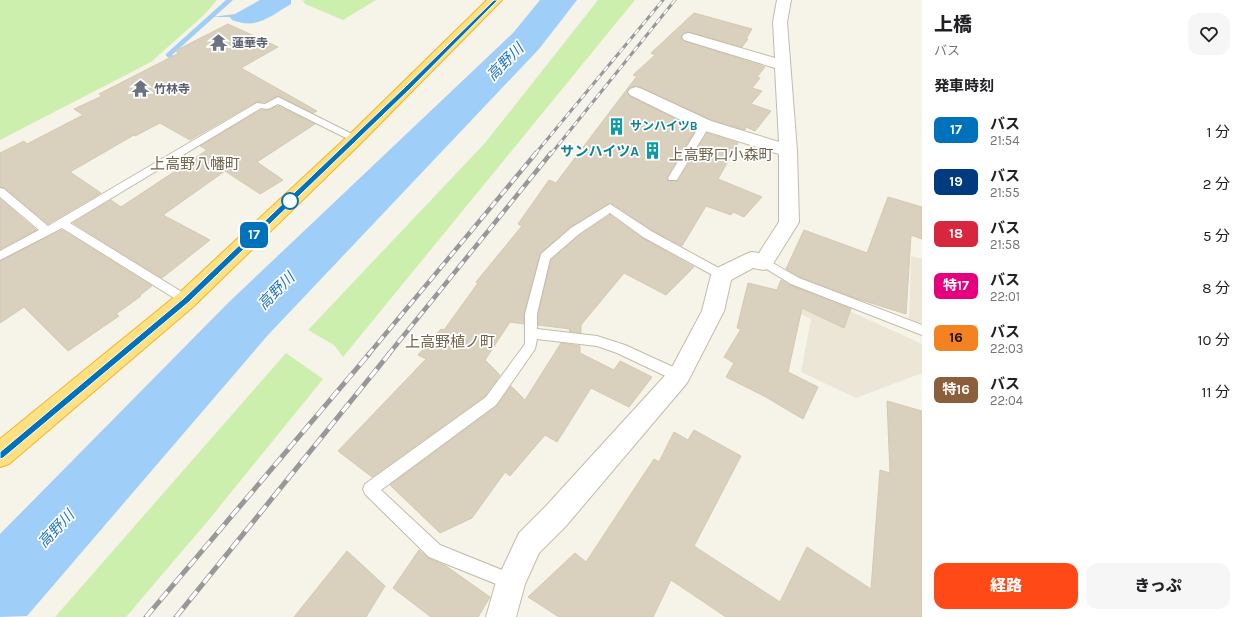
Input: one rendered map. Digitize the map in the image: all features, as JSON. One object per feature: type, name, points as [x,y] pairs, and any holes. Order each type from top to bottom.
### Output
[{"type":"highway","points":[[0,455],[186,300],[354,139],[495,0]]},
{"type":"street","points":[[501,617],[511,582],[529,543],[556,516],[679,376],[714,311],[722,275],[751,260],[764,262],[789,222],[788,151],[780,22],[784,0]]},
{"type":"street","points":[[689,37],[783,65]]},
{"type":"street","points":[[636,92],[704,125],[788,151]]},
{"type":"lane","points":[[0,256],[62,223],[260,105],[265,107],[278,100],[354,139]]},
{"type":"lane","points":[[672,178],[704,125]]},
{"type":"lane","points":[[0,191],[47,231]]},
{"type":"lane","points":[[511,582],[435,551],[370,489],[491,401],[531,345],[531,314],[545,257],[575,231],[610,208],[647,234],[722,275]]},
{"type":"lane","points":[[62,223],[186,300]]},
{"type":"lane","points":[[764,262],[795,281],[922,330]]},
{"type":"lane","points":[[531,333],[597,341],[621,349],[679,376]]},
{"type":"shaded area","points":[[911,256],[922,259],[922,326],[909,321]]},
{"type":"shaded area","points":[[797,287],[922,344],[922,373],[856,398],[801,372],[811,319],[786,307]]},
{"type":"green space","points":[[0,0],[217,0],[204,15],[151,62],[0,140]]},
{"type":"green space","points":[[303,0],[376,0],[343,20],[305,4]]},
{"type":"green space","points":[[598,0],[635,0],[343,357],[334,345],[308,330],[485,143]]},
{"type":"green space","points":[[286,353],[323,379],[207,522],[126,617],[55,617]]},
{"type":"water","points":[[260,0],[291,0],[291,4],[270,17],[256,22],[241,23],[232,20],[230,17],[212,17],[235,14]]},
{"type":"building","points":[[694,13],[752,29],[746,39],[748,39],[742,47],[689,32],[683,33],[681,38],[684,41],[765,67],[757,77],[760,78],[752,88],[762,91],[751,104],[771,111],[755,131],[746,127],[745,130],[712,120],[636,86],[630,88],[627,93],[629,96],[696,129],[667,177],[668,181],[678,181],[707,133],[738,143],[718,179],[762,197],[744,217],[733,212],[731,215],[706,206],[682,246],[652,230],[611,203],[570,227],[540,254],[524,314],[524,324],[510,322],[485,360],[500,375],[485,396],[372,477],[338,451],[426,359],[418,355],[441,329],[444,330],[478,283],[476,282],[522,226],[518,224],[549,180],[556,183],[637,76],[633,75],[655,55],[651,53]]},
{"type":"building","points":[[228,24],[278,47],[241,68],[317,111],[313,113],[277,96],[265,102],[256,102],[190,140],[160,123],[135,136],[134,135],[70,172],[101,193],[48,224],[5,188],[0,187],[0,153],[24,141],[27,144],[83,115],[74,109],[102,96],[99,94],[179,53],[175,51]]},
{"type":"building","points":[[278,106],[315,124],[257,162],[283,180],[260,194],[225,171],[163,215],[210,240],[162,278],[73,223],[111,200],[121,207],[207,150],[200,146],[261,110],[269,110]]},
{"type":"building","points":[[888,197],[922,207],[922,239],[911,235],[906,314],[855,298],[800,277],[786,269],[804,230],[867,253]]},
{"type":"building","points":[[0,199],[36,230],[0,249]]},
{"type":"building","points":[[610,215],[642,238],[694,267],[666,295],[624,273],[581,325],[581,333],[569,331],[570,329],[538,325],[538,314],[551,260],[580,235]]},
{"type":"building","points":[[62,230],[152,286],[116,314],[119,316],[68,351],[24,307],[0,323],[0,261]]},
{"type":"building","points":[[781,280],[851,309],[844,328],[802,308],[788,372],[818,387],[803,419],[764,396],[726,377],[734,363],[724,357],[741,329],[737,328],[748,283],[777,290]]},
{"type":"building","points":[[561,343],[580,346],[580,353],[614,370],[620,361],[652,377],[629,407],[591,388],[557,442],[545,435],[510,476],[505,472],[472,518],[440,533],[390,485],[497,406],[511,386],[525,400]]},
{"type":"building","points":[[887,401],[922,411],[922,617],[726,617],[671,580],[653,617],[559,617],[528,597],[575,553],[586,562],[654,459],[659,462],[674,432],[688,440],[694,430],[741,456],[694,546],[780,602],[807,547],[871,589],[880,470],[890,473]]},
{"type":"building","points":[[419,550],[428,558],[446,566],[490,597],[478,617],[431,617],[393,588]]},
{"type":"building","points":[[347,551],[385,586],[366,617],[294,617]]},
{"type":"waterway","points":[[182,63],[168,55],[230,0]]},
{"type":"waterway","name":"高野川","points":[[0,589],[248,319],[526,41],[559,0]]},
{"type":"railway","points":[[535,154],[663,0]]},
{"type":"railway","points":[[551,154],[675,0]]},
{"type":"railway","points":[[368,355],[536,153]]},
{"type":"railway","points":[[388,355],[551,153]]},
{"type":"railway","points":[[146,617],[369,354]]},
{"type":"railway","points":[[176,617],[389,354]]},
{"type":"bus line","name":"17","points":[[0,455],[186,300],[438,58],[495,0]]},
{"type":"place","name":"蓮華寺","points":[[219,43]]},
{"type":"place","name":"竹林寺","points":[[141,89]]},
{"type":"place","name":"サンハイツB","points":[[617,126]]},
{"type":"place","name":"サンハイツA","points":[[652,151]]},
{"type":"district","name":"上高野口小森町","points":[[721,155]]},
{"type":"district","name":"上高野八幡町","points":[[195,164]]},
{"type":"district","name":"上高野植ノ町","points":[[450,342]]}]
